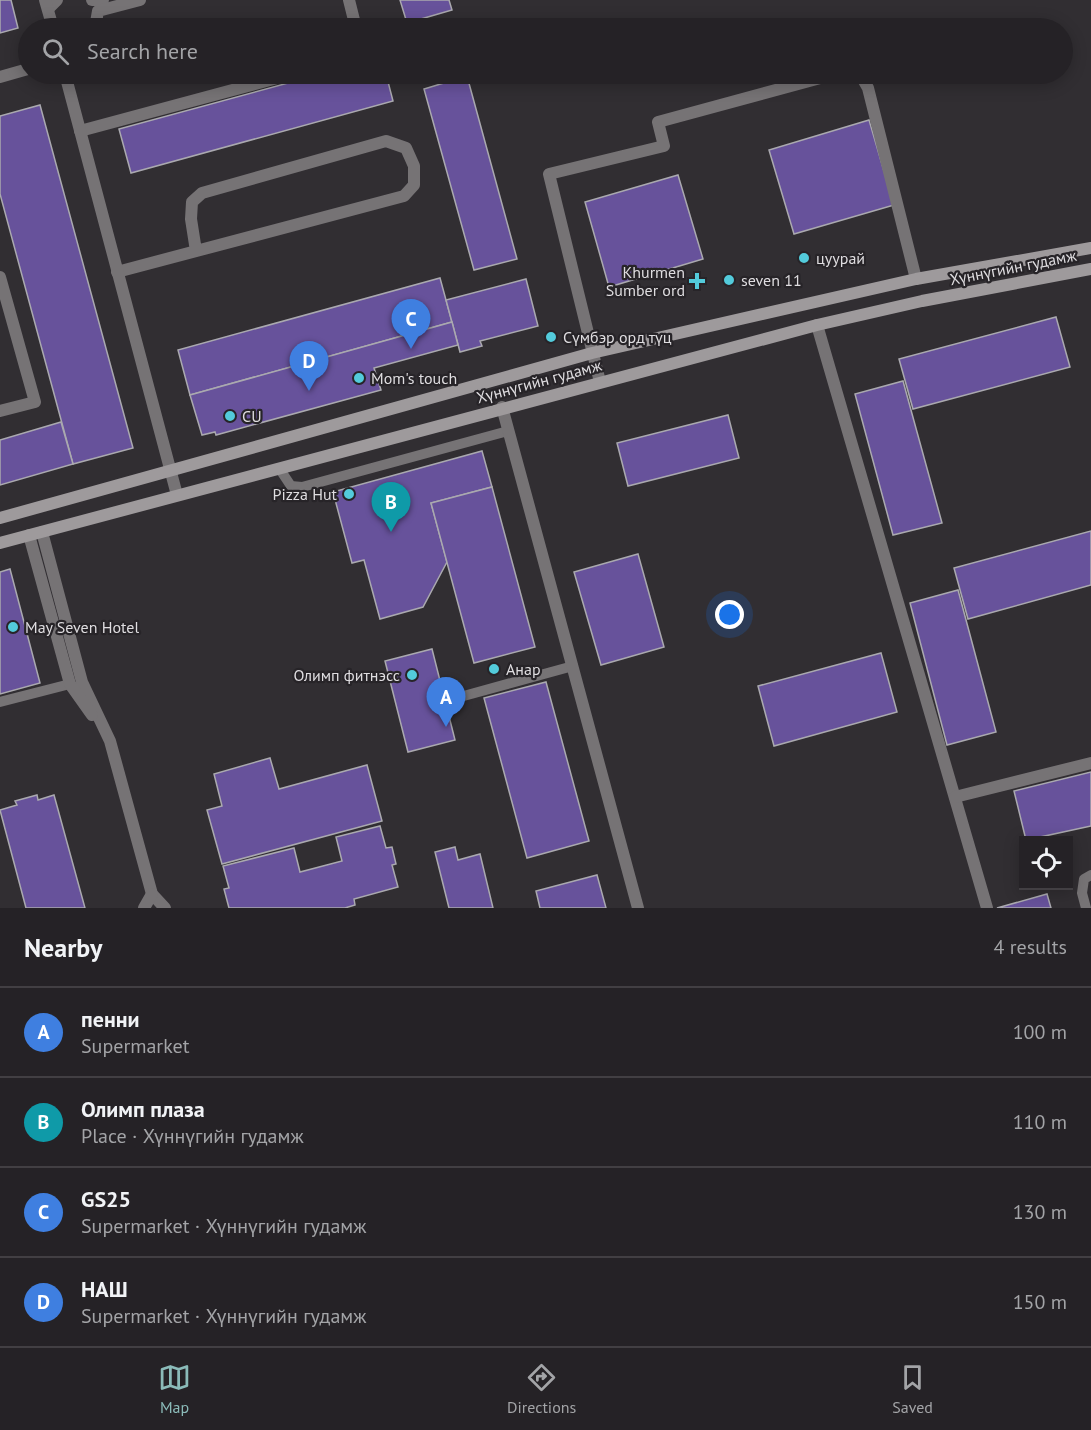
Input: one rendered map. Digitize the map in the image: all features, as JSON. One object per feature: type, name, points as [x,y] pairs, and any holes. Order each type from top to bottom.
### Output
[{"type":"main road","name":"Хүннүгийн гудамж","points":[[0,518],[592,353],[916,279],[1091,248]]},
{"type":"main road","name":"Хүннүгийн гудамж","points":[[0,543],[502,407],[817,325],[922,300],[1091,269]]},
{"type":"street","points":[[92,0],[103,0]]},
{"type":"street","points":[[97,18],[98,11],[140,0]]},
{"type":"street","points":[[349,0],[354,18]]},
{"type":"street","points":[[50,3],[52,18]]},
{"type":"street","points":[[0,77],[18,72]]},
{"type":"street","points":[[68,84],[177,495]]},
{"type":"street","points":[[80,131],[255,84]]},
{"type":"street","points":[[600,382],[549,174],[664,146],[658,122],[798,84]]},
{"type":"street","points":[[866,84],[916,279]]},
{"type":"street","points":[[117,272],[404,196],[414,185],[414,166],[406,148],[386,141],[202,193],[192,202],[191,219],[196,251]]},
{"type":"street","points":[[0,277],[35,402],[0,411]]},
{"type":"street","points":[[817,325],[987,908]]},
{"type":"street","points":[[502,407],[638,908]]},
{"type":"street","points":[[42,532],[82,682],[110,741],[152,894],[165,908]]},
{"type":"street","points":[[28,535],[70,684],[110,741]]},
{"type":"street","points":[[955,797],[1091,763]]},
{"type":"street","points":[[144,908],[152,894]]},
{"type":"lane","points":[[279,468],[291,486],[302,487],[508,430]]},
{"type":"lane","points":[[460,697],[573,666]]},
{"type":"lane","points":[[0,702],[70,684]]},
{"type":"lane","points":[[1086,908],[1082,893],[1084,879],[1091,875]]},
{"type":"building","points":[[0,0],[11,0],[18,28],[0,33]]},
{"type":"building","points":[[400,0],[449,0],[452,10],[424,18],[405,18]]},
{"type":"building","points":[[284,84],[389,84],[393,101],[131,173],[119,129]]},
{"type":"building","points":[[441,84],[469,84],[517,259],[474,270],[424,89]]},
{"type":"building","points":[[40,105],[133,448],[73,464],[0,194],[0,116]]},
{"type":"building","points":[[869,120],[894,205],[794,234],[769,150]]},
{"type":"building","points":[[678,175],[703,259],[609,287],[585,202]]},
{"type":"building","points":[[440,278],[452,322],[190,395],[178,350]]},
{"type":"building","points":[[526,279],[538,326],[480,341],[482,346],[460,352],[446,300]]},
{"type":"building","points":[[1056,317],[1070,367],[913,409],[899,359]]},
{"type":"building","points":[[452,322],[458,345],[374,368],[381,390],[216,435],[215,432],[202,435],[190,395]]},
{"type":"building","points":[[903,381],[942,523],[893,535],[855,394]]},
{"type":"building","points":[[728,415],[739,458],[628,486],[617,443]]},
{"type":"building","points":[[61,422],[73,464],[0,485],[0,440]]},
{"type":"building","points":[[482,451],[492,487],[431,503],[447,562],[423,607],[380,619],[364,560],[352,563],[333,492]]},
{"type":"building","points":[[492,487],[535,647],[474,663],[431,503]]},
{"type":"building","points":[[1091,531],[1091,585],[968,619],[954,568]]},
{"type":"building","points":[[638,554],[664,647],[601,665],[574,572]]},
{"type":"building","name":"May Seven Hotel","points":[[10,569],[40,683],[0,694],[0,572]]},
{"type":"building","points":[[958,590],[996,732],[947,745],[910,603]]},
{"type":"building","points":[[432,649],[455,740],[408,752],[385,661]]},
{"type":"building","points":[[881,653],[897,712],[774,746],[758,686]]},
{"type":"building","points":[[546,682],[589,841],[527,858],[484,698]]},
{"type":"building","points":[[270,758],[279,789],[367,765],[382,821],[222,864],[207,810],[222,806],[214,774]]},
{"type":"building","points":[[1091,772],[1091,826],[1045,836],[1025,836],[1014,791]]},
{"type":"building","points":[[37,795],[38,800],[54,795],[85,908],[26,908],[0,810],[17,805],[15,801]]},
{"type":"building","points":[[380,826],[386,848],[392,847],[396,864],[392,865],[398,887],[354,899],[355,905],[345,908],[229,908],[224,889],[229,888],[223,866],[294,848],[300,872],[342,861],[336,837]]},
{"type":"building","points":[[455,847],[458,860],[480,854],[493,908],[449,908],[435,852]]},
{"type":"building","points":[[597,875],[606,908],[540,908],[536,891]]},
{"type":"building","points":[[1047,894],[1051,908],[997,908]]},
{"type":"place","name":"цуурай","points":[[804,258]]},
{"type":"place","name":"seven 11","points":[[729,280]]},
{"type":"place","name":"Khurmen Sumber ord","points":[[697,281]]},
{"type":"place","name":"Сүмбэр орд түц","points":[[551,337]]},
{"type":"place","name":"GS25","points":[[411,349]]},
{"type":"place","name":"Mom's touch","points":[[359,378]]},
{"type":"place","name":"НАШ","points":[[309,391]]},
{"type":"place","name":"CU","points":[[230,416]]},
{"type":"place","name":"Pizza Hut","points":[[349,494]]},
{"type":"place","name":"Олимп плаза","points":[[391,532]]},
{"type":"place","name":"May Seven Hotel","points":[[13,627]]},
{"type":"place","name":"Анар","points":[[494,669]]},
{"type":"place","name":"Олимп фитнэсс","points":[[412,675]]},
{"type":"place","name":"пенни","points":[[446,727]]}]
